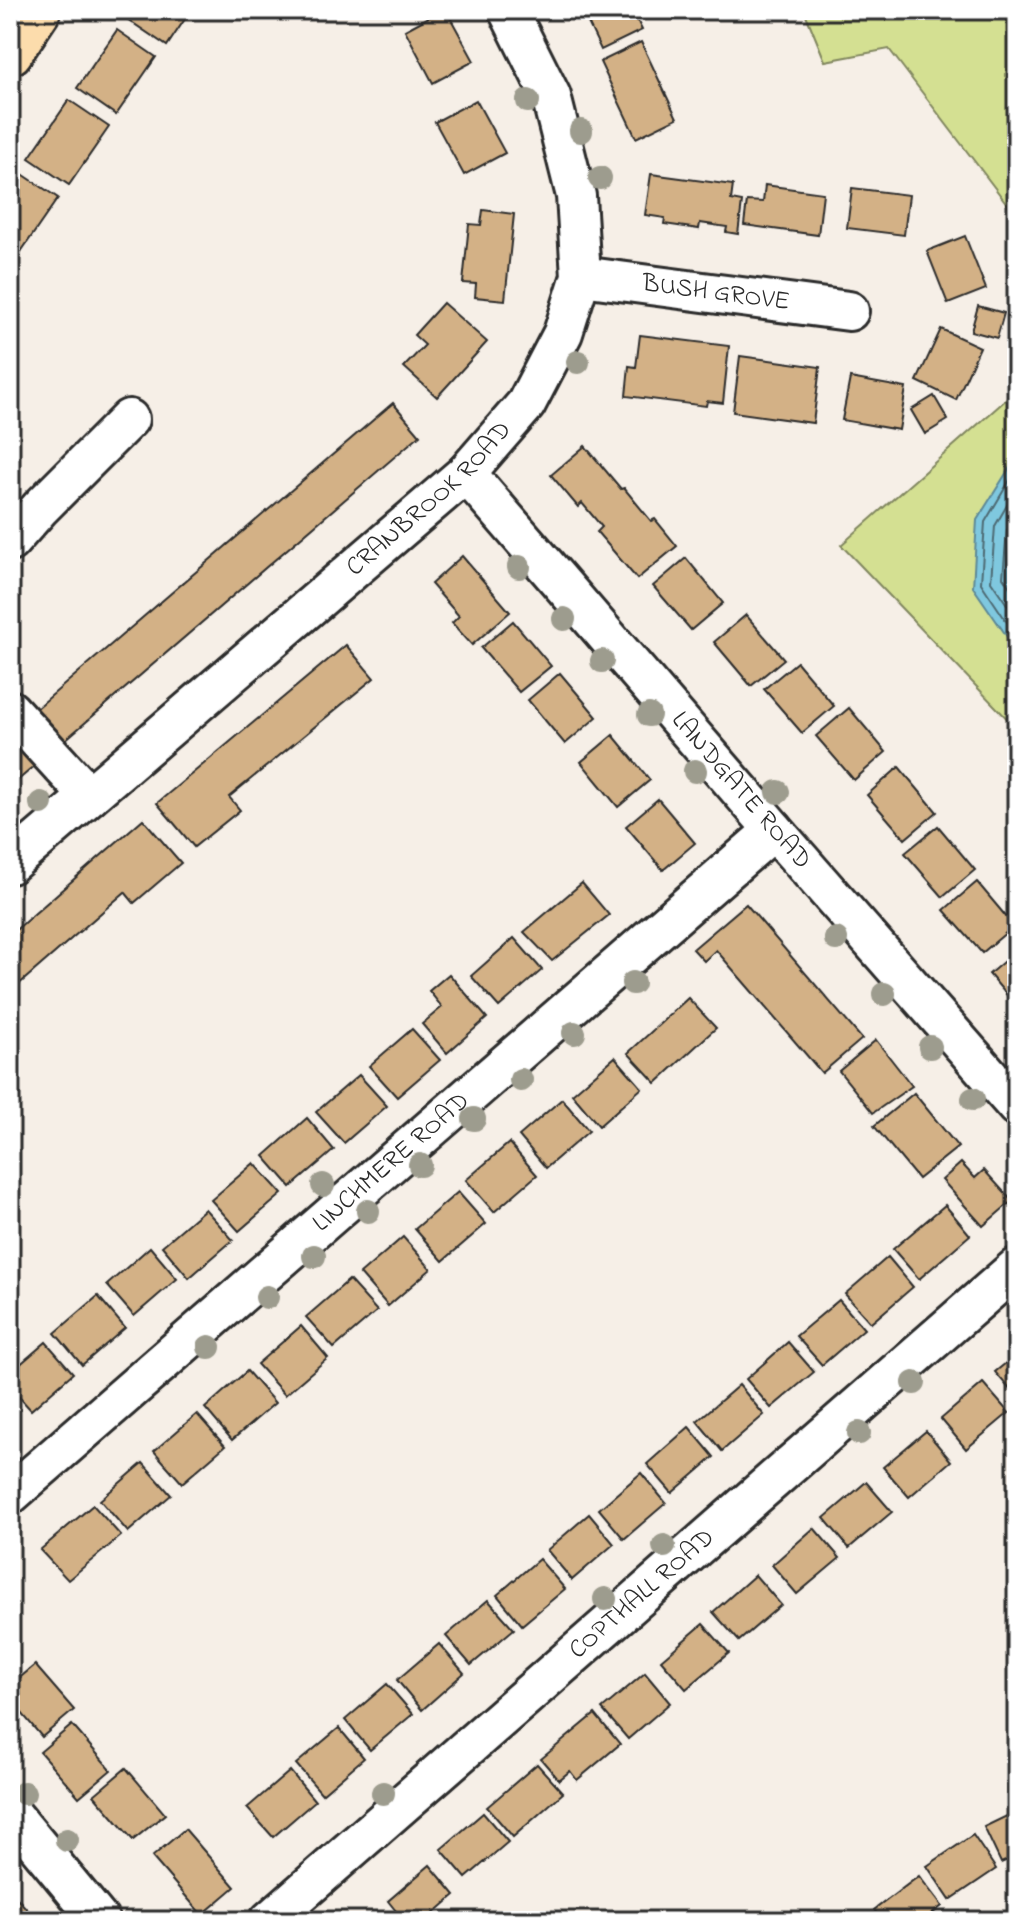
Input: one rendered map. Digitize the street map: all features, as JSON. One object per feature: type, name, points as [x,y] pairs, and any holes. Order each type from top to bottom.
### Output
[{"type":"main road","points":[[10,52],[38,10]]},
{"type":"street","name":"CRANBROOK ROAD","points":[[10,864],[466,473],[526,404],[563,333],[581,276],[576,196],[551,96],[508,10]]},
{"type":"street","name":"BUSH GROVE","points":[[581,276],[849,311]]},
{"type":"street","points":[[10,542],[129,419]]},
{"type":"street","name":"LANDGATE ROAD","points":[[466,473],[1017,1107]]},
{"type":"street","points":[[10,710],[89,796]]},
{"type":"street","name":"LINCHMERE ROAD","points":[[10,1495],[774,830]]},
{"type":"street","name":"COPTHALL ROAD","points":[[269,1921],[1017,1267]]},
{"type":"street","points":[[10,1812],[100,1921]]},
{"type":"green space","points":[[804,10],[1017,10],[1017,217],[889,49],[825,61]]},
{"type":"green space","points":[[1017,390],[1017,729],[841,545]]},
{"type":"water","points":[[1017,456],[1017,651],[973,587],[977,520]]},
{"type":"building","points":[[134,10],[191,10],[167,46],[127,19]]},
{"type":"building","points":[[446,10],[474,61],[433,83],[405,30]]},
{"type":"building","points":[[582,10],[632,10],[642,30],[601,50]]},
{"type":"building","points":[[117,30],[156,57],[116,115],[77,88]]},
{"type":"building","points":[[641,42],[677,118],[636,138],[600,62]]},
{"type":"building","points":[[69,100],[109,127],[69,185],[29,158]]},
{"type":"building","points":[[476,100],[505,153],[464,175],[435,122]]},
{"type":"building","points":[[18,171],[58,198],[18,256],[10,250],[10,183]]},
{"type":"building","points":[[651,174],[733,185],[731,200],[742,202],[738,234],[726,232],[727,227],[700,223],[699,229],[664,224],[665,218],[645,215]]},
{"type":"building","points":[[765,185],[823,193],[818,235],[744,225],[747,201],[763,202]]},
{"type":"building","points":[[852,188],[909,195],[904,235],[847,228]]},
{"type":"building","points":[[483,210],[514,214],[505,300],[475,297],[476,284],[463,283],[469,224],[481,225]]},
{"type":"building","points":[[965,236],[986,289],[948,304],[927,251]]},
{"type":"building","points":[[443,303],[487,342],[437,397],[404,367],[425,345],[414,335]]},
{"type":"building","points":[[978,306],[1004,313],[997,338],[971,331]]},
{"type":"building","points":[[941,329],[980,347],[956,400],[917,381]]},
{"type":"building","points":[[640,335],[729,346],[723,403],[707,401],[706,406],[626,396],[629,366],[636,367]]},
{"type":"building","points":[[740,356],[820,367],[813,423],[733,412]]},
{"type":"building","points":[[850,378],[906,388],[899,430],[842,420]]},
{"type":"building","points":[[934,396],[948,420],[925,434],[911,410]]},
{"type":"building","points":[[393,403],[420,435],[58,746],[30,714]]},
{"type":"building","points":[[585,446],[621,489],[624,488],[651,521],[655,519],[677,546],[637,579],[597,532],[602,527],[582,503],[578,507],[551,475]]},
{"type":"building","points":[[462,556],[510,612],[472,645],[452,623],[459,616],[431,584]]},
{"type":"building","points":[[686,558],[723,603],[691,630],[653,586]]},
{"type":"building","points":[[746,615],[784,659],[751,686],[714,642]]},
{"type":"building","points":[[513,621],[551,666],[519,692],[481,648]]},
{"type":"building","points":[[346,645],[374,678],[229,797],[240,810],[194,847],[157,803]]},
{"type":"building","points":[[797,662],[834,706],[802,733],[764,689]]},
{"type":"building","points":[[560,673],[597,717],[565,744],[528,700]]},
{"type":"building","points":[[849,708],[886,752],[854,780],[816,736]]},
{"type":"building","points":[[10,730],[44,758],[10,787]]},
{"type":"building","points":[[613,735],[650,780],[618,807],[581,762]]},
{"type":"building","points":[[899,767],[937,812],[905,839],[867,795]]},
{"type":"building","points":[[658,799],[695,843],[663,870],[626,826]]},
{"type":"building","points":[[143,819],[181,863],[134,903],[125,892],[10,992],[10,935]]},
{"type":"building","points":[[938,826],[975,870],[943,897],[905,853]]},
{"type":"building","points":[[977,882],[1014,926],[982,953],[944,910]]},
{"type":"building","points":[[582,883],[609,915],[552,961],[524,932]]},
{"type":"building","points":[[746,904],[862,1039],[822,1073],[716,950],[704,961],[693,949]]},
{"type":"building","points":[[514,938],[542,970],[499,1007],[471,976]]},
{"type":"building","points":[[1017,950],[1017,1007],[989,974]]},
{"type":"building","points":[[449,974],[487,1018],[447,1053],[422,1024],[442,1007],[429,991]]},
{"type":"building","points":[[688,998],[716,1028],[656,1083],[628,1053]]},
{"type":"building","points":[[412,1029],[440,1060],[397,1097],[369,1066]]},
{"type":"building","points":[[876,1040],[912,1086],[873,1113],[839,1071]]},
{"type":"building","points":[[615,1057],[642,1088],[599,1126],[572,1094]]},
{"type":"building","points":[[359,1075],[387,1106],[344,1143],[316,1112]]},
{"type":"building","points":[[914,1093],[958,1147],[918,1179],[874,1126]]},
{"type":"building","points":[[562,1099],[589,1131],[546,1168],[519,1136]]},
{"type":"building","points":[[307,1118],[334,1150],[291,1187],[264,1156]]},
{"type":"building","points":[[509,1143],[537,1175],[494,1212],[466,1180]]},
{"type":"building","points":[[254,1163],[282,1194],[239,1231],[211,1200]]},
{"type":"building","points":[[961,1163],[975,1178],[984,1170],[1012,1201],[983,1226],[942,1180]]},
{"type":"building","points":[[458,1192],[486,1224],[443,1261],[415,1229]]},
{"type":"building","points":[[945,1205],[970,1235],[919,1279],[893,1249]]},
{"type":"building","points":[[205,1209],[233,1240],[189,1278],[162,1246]]},
{"type":"building","points":[[403,1237],[431,1269],[388,1306],[360,1274]]},
{"type":"building","points":[[150,1247],[177,1279],[134,1316],[107,1285]]},
{"type":"building","points":[[888,1257],[913,1287],[871,1323],[845,1294]]},
{"type":"building","points":[[349,1280],[377,1311],[334,1348],[306,1317]]},
{"type":"building","points":[[98,1296],[125,1328],[82,1365],[55,1333]]},
{"type":"building","points":[[839,1300],[864,1329],[822,1365],[796,1336]]},
{"type":"building","points":[[301,1326],[328,1358],[285,1395],[257,1364]]},
{"type":"building","points":[[46,1342],[73,1373],[31,1410],[10,1387],[10,1373]]},
{"type":"building","points":[[788,1342],[814,1372],[771,1408],[746,1379]]},
{"type":"building","points":[[1017,1354],[1017,1398],[995,1372]]},
{"type":"building","points":[[247,1371],[275,1403],[232,1440],[205,1408]]},
{"type":"building","points":[[983,1383],[1009,1413],[966,1449],[941,1419]]},
{"type":"building","points":[[739,1385],[764,1415],[722,1451],[697,1421]]},
{"type":"building","points":[[197,1414],[225,1446],[182,1483],[154,1451]]},
{"type":"building","points":[[689,1427],[714,1457],[672,1493],[647,1464]]},
{"type":"building","points":[[926,1431],[951,1461],[909,1497],[883,1467]]},
{"type":"building","points":[[143,1463],[171,1495],[128,1532],[100,1500]]},
{"type":"building","points":[[641,1473],[666,1503],[624,1539],[599,1509]]},
{"type":"building","points":[[866,1482],[892,1512],[849,1548],[824,1518]]},
{"type":"building","points":[[93,1505],[121,1536],[68,1580],[40,1550]]},
{"type":"building","points":[[589,1514],[614,1544],[572,1580],[547,1550]]},
{"type":"building","points":[[814,1528],[840,1558],[797,1594],[772,1565]]},
{"type":"building","points":[[539,1559],[565,1589],[522,1625],[497,1595]]},
{"type":"building","points":[[755,1575],[781,1605],[739,1641],[713,1612]]},
{"type":"building","points":[[488,1600],[514,1629],[471,1665],[446,1636]]},
{"type":"building","points":[[703,1624],[729,1653],[686,1689],[661,1660]]},
{"type":"building","points":[[439,1644],[464,1673],[422,1710],[397,1680]]},
{"type":"building","points":[[35,1665],[74,1710],[42,1737],[10,1699],[10,1686]]},
{"type":"building","points":[[645,1673],[670,1703],[628,1739],[602,1709]]},
{"type":"building","points":[[387,1684],[413,1714],[370,1750],[345,1720]]},
{"type":"building","points":[[595,1714],[620,1744],[577,1780],[570,1771],[559,1780],[541,1759]]},
{"type":"building","points":[[72,1725],[111,1770],[79,1797],[40,1752]]},
{"type":"building","points":[[339,1728],[364,1758],[322,1794],[296,1764]]},
{"type":"building","points":[[537,1764],[563,1793],[513,1837],[487,1807]]},
{"type":"building","points":[[126,1768],[165,1814],[133,1840],[94,1795]]},
{"type":"building","points":[[290,1771],[315,1801],[273,1837],[247,1808]]},
{"type":"building","points":[[1017,1811],[1017,1856],[1001,1863],[984,1827]]},
{"type":"building","points":[[483,1813],[508,1842],[466,1878],[441,1849]]},
{"type":"building","points":[[185,1829],[235,1887],[202,1915],[152,1857]]},
{"type":"building","points":[[973,1835],[996,1869],[950,1900],[927,1866]]},
{"type":"building","points":[[430,1865],[455,1895],[425,1921],[404,1921],[388,1901]]},
{"type":"building","points":[[919,1876],[942,1906],[923,1921],[883,1921],[874,1910]]},
{"type":"building","points":[[10,1890],[33,1916],[28,1921],[10,1921]]}]
